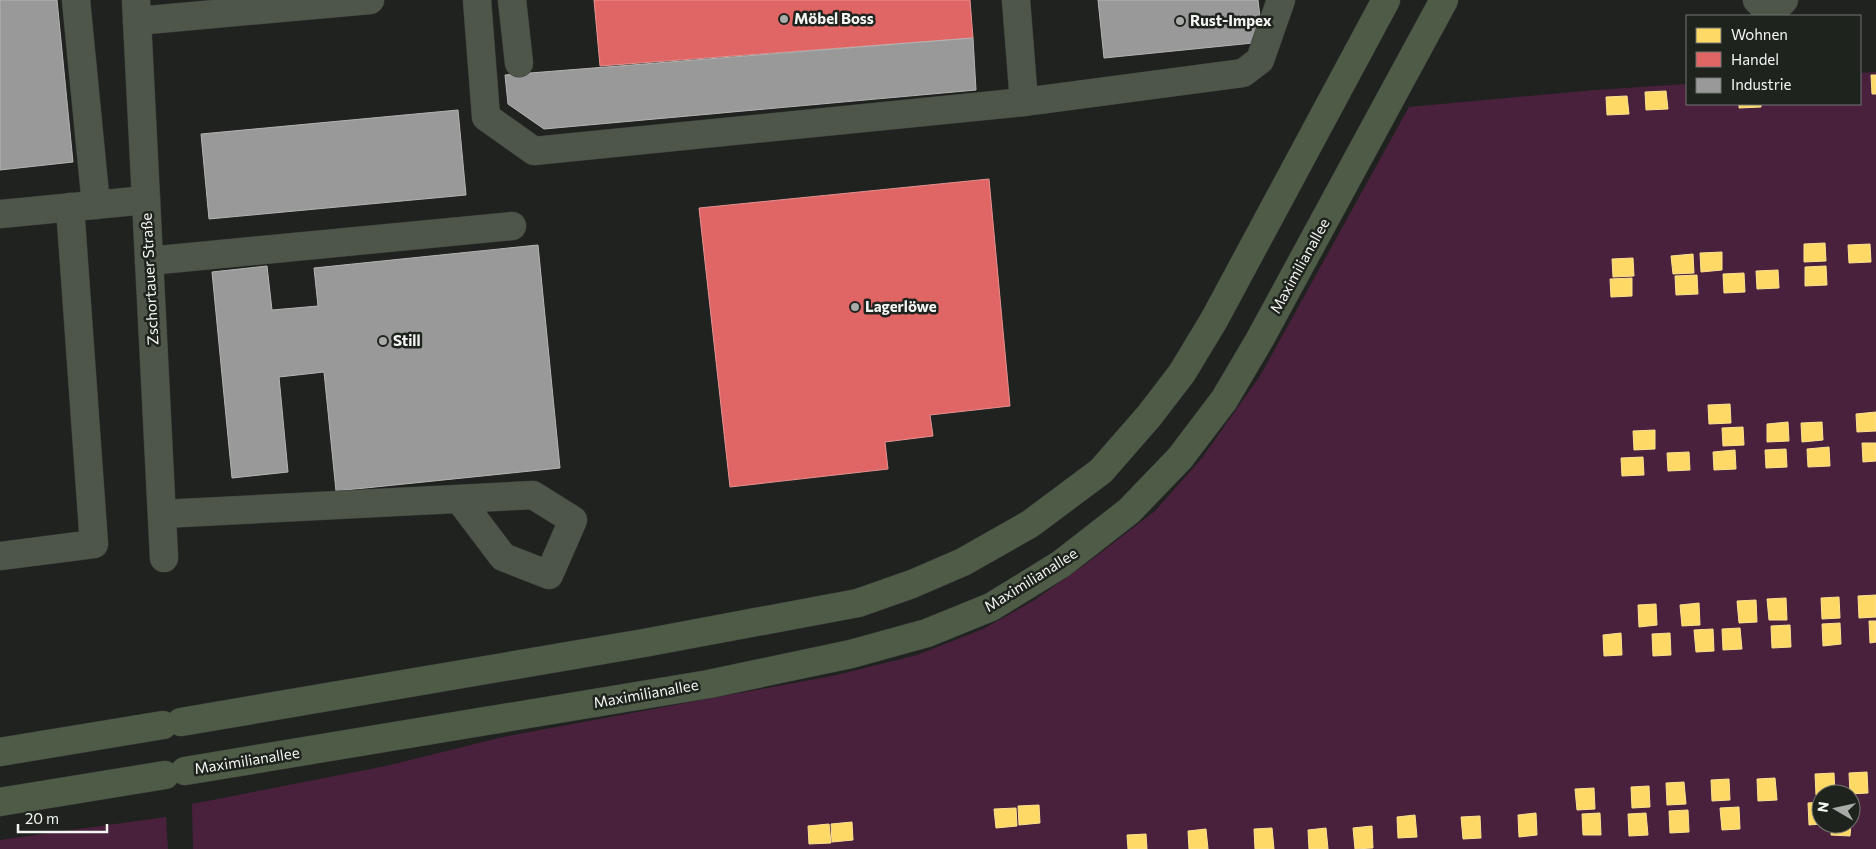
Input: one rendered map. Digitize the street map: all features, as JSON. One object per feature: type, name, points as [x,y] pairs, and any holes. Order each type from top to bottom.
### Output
[{"type":"highway","points":[[0,752],[644,643],[858,604],[963,562],[1030,524],[1101,471],[1149,416],[1182,373],[1214,320],[1386,0]]},
{"type":"highway","name":"Maximilianallee","points":[[0,802],[709,684],[851,654],[927,634],[991,607],[1061,564],[1129,511],[1180,458],[1224,400],[1260,339],[1444,0]]},
{"type":"street","points":[[0,556],[94,544],[76,0]]},
{"type":"street","points":[[137,11],[370,0]]},
{"type":"street","points":[[477,0],[486,117],[534,151],[1024,102],[1243,73],[1260,60],[1281,0]]},
{"type":"street","points":[[512,0],[519,63]]},
{"type":"street","points":[[1016,0],[1024,102]]},
{"type":"street","points":[[1757,0],[1770,13],[1784,0]]},
{"type":"street","name":"Zschortauer Straße","points":[[137,11],[164,558]]},
{"type":"street","points":[[0,214],[146,200]]},
{"type":"street","points":[[149,260],[512,226]]},
{"type":"street","points":[[162,514],[459,499]]},
{"type":"shaded area","points":[[1876,72],[1876,849],[193,849],[192,804],[386,766],[503,737],[837,675],[917,655],[983,629],[1033,601],[1086,564],[1155,511],[1202,458],[1260,376],[1409,107],[1595,90],[1686,84],[1686,105],[1861,105],[1861,73]]},
{"type":"shaded area","points":[[166,817],[168,849],[0,849],[0,840]]},
{"type":"building: Wohnen","points":[[1871,75],[1876,75],[1876,94],[1872,94]]},
{"type":"building: Wohnen","points":[[1666,91],[1668,109],[1646,110],[1645,92]]},
{"type":"building: Wohnen","points":[[1627,96],[1629,114],[1607,115],[1606,97]]},
{"type":"building: Wohnen","points":[[1739,105],[1761,105],[1761,107],[1739,108]]},
{"type":"building: Wohnen","points":[[1825,243],[1826,261],[1804,262],[1804,244]]},
{"type":"building: Wohnen","points":[[1870,244],[1871,262],[1849,263],[1848,245]]},
{"type":"building: Wohnen","points":[[1722,252],[1722,270],[1701,272],[1700,253]]},
{"type":"building: Wohnen","points":[[1693,254],[1694,273],[1673,274],[1671,256]]},
{"type":"building: Wohnen","points":[[1633,258],[1634,276],[1613,277],[1612,259]]},
{"type":"building: Wohnen","points":[[1826,266],[1827,285],[1805,286],[1805,267]]},
{"type":"building: Wohnen","points":[[1778,270],[1779,288],[1757,289],[1756,271]]},
{"type":"building: Wohnen","points":[[1744,273],[1745,292],[1724,293],[1723,274]]},
{"type":"building: Wohnen","points":[[1697,275],[1698,294],[1676,295],[1675,276]]},
{"type":"building: Wohnen","points":[[1632,278],[1632,296],[1611,297],[1610,279]]},
{"type":"building: Wohnen","points":[[1730,404],[1731,423],[1709,424],[1708,405]]},
{"type":"building: Wohnen","points":[[1876,412],[1876,431],[1857,432],[1856,414]]},
{"type":"building: Wohnen","points":[[1788,422],[1789,441],[1767,442],[1767,424]]},
{"type":"building: Wohnen","points":[[1822,422],[1823,440],[1802,442],[1801,423]]},
{"type":"building: Wohnen","points":[[1743,427],[1744,445],[1723,446],[1722,428]]},
{"type":"building: Wohnen","points":[[1655,430],[1655,449],[1634,450],[1633,431]]},
{"type":"building: Wohnen","points":[[1862,443],[1876,443],[1876,461],[1863,462]]},
{"type":"building: Wohnen","points":[[1829,447],[1830,466],[1808,467],[1807,449]]},
{"type":"building: Wohnen","points":[[1786,449],[1787,467],[1766,468],[1765,450]]},
{"type":"building: Wohnen","points":[[1735,450],[1736,469],[1714,470],[1713,452]]},
{"type":"building: Wohnen","points":[[1689,452],[1690,470],[1668,471],[1667,453]]},
{"type":"building: Wohnen","points":[[1643,457],[1644,475],[1622,476],[1621,458]]},
{"type":"building: Wohnen","points":[[1876,595],[1876,617],[1859,618],[1858,596]]},
{"type":"building: Wohnen","points":[[1839,597],[1840,618],[1822,619],[1821,598]]},
{"type":"building: Wohnen","points":[[1786,598],[1787,620],[1769,620],[1767,599]]},
{"type":"building: Wohnen","points":[[1756,600],[1757,622],[1739,623],[1737,601]]},
{"type":"building: Wohnen","points":[[1699,603],[1700,625],[1682,626],[1680,605]]},
{"type":"building: Wohnen","points":[[1656,604],[1657,625],[1639,627],[1638,605]]},
{"type":"building: Wohnen","points":[[1869,621],[1876,621],[1876,642],[1870,643]]},
{"type":"building: Wohnen","points":[[1840,623],[1841,644],[1823,646],[1822,624]]},
{"type":"building: Wohnen","points":[[1790,625],[1791,647],[1772,648],[1771,626]]},
{"type":"building: Wohnen","points":[[1740,628],[1742,649],[1723,650],[1722,629]]},
{"type":"building: Wohnen","points":[[1713,629],[1714,651],[1696,652],[1694,630]]},
{"type":"building: Wohnen","points":[[1621,633],[1622,655],[1604,656],[1603,635]]},
{"type":"building: Wohnen","points":[[1670,633],[1671,655],[1653,656],[1652,634]]},
{"type":"building: Wohnen","points":[[1867,772],[1868,793],[1861,793],[1861,784],[1850,784],[1849,773]]},
{"type":"building: Wohnen","points":[[1834,773],[1835,784],[1815,784],[1815,774]]},
{"type":"building: Wohnen","points":[[1775,778],[1777,800],[1758,801],[1757,779]]},
{"type":"building: Wohnen","points":[[1729,779],[1730,800],[1712,801],[1711,780]]},
{"type":"building: Wohnen","points":[[1684,782],[1686,804],[1667,805],[1666,783]]},
{"type":"building: Wohnen","points":[[1649,786],[1650,807],[1632,808],[1631,787]]},
{"type":"building: Wohnen","points":[[1594,788],[1595,809],[1577,810],[1575,789]]},
{"type":"building: Wohnen","points":[[1808,803],[1811,803],[1811,825],[1809,825]]},
{"type":"building: Wohnen","points":[[1039,805],[1040,823],[1019,825],[1018,806]]},
{"type":"building: Wohnen","points":[[1739,807],[1740,829],[1722,830],[1720,808]]},
{"type":"building: Wohnen","points":[[1016,808],[1017,826],[996,828],[994,809]]},
{"type":"building: Wohnen","points":[[1688,810],[1689,832],[1670,833],[1669,811]]},
{"type":"building: Wohnen","points":[[1536,813],[1537,835],[1519,837],[1518,815]]},
{"type":"building: Wohnen","points":[[1600,813],[1601,835],[1583,835],[1582,814]]},
{"type":"building: Wohnen","points":[[1646,813],[1648,835],[1629,836],[1628,814]]},
{"type":"building: Wohnen","points":[[1415,815],[1417,837],[1398,838],[1397,817]]},
{"type":"building: Wohnen","points":[[1480,816],[1481,838],[1463,839],[1461,817]]},
{"type":"building: Wohnen","points":[[852,822],[853,840],[832,842],[831,824]]},
{"type":"building: Wohnen","points":[[829,824],[831,843],[809,844],[808,826]]},
{"type":"building: Wohnen","points":[[1372,826],[1373,848],[1355,849],[1353,828]]},
{"type":"building: Wohnen","points":[[1272,828],[1274,849],[1255,849],[1254,829]]},
{"type":"building: Wohnen","points":[[1326,828],[1328,849],[1309,849],[1308,830]]},
{"type":"building: Wohnen","points":[[1206,829],[1208,849],[1189,849],[1188,831]]},
{"type":"building: Wohnen","points":[[1146,834],[1147,849],[1128,849],[1127,835]]},
{"type":"building: Wohnen","points":[[1831,834],[1850,834],[1850,836]]},
{"type":"building: Handel","name":"Möbel Boss","points":[[594,0],[970,0],[973,38],[600,66]]},
{"type":"building: Handel","name":"Lagerlöwe","points":[[989,179],[1010,406],[930,415],[933,436],[885,442],[888,469],[730,487],[699,208]]},
{"type":"building: Industrie","points":[[0,0],[57,0],[73,162],[0,170]]},
{"type":"building: Industrie","name":"Rust-Impex","points":[[1098,0],[1258,0],[1263,42],[1104,58]]},
{"type":"building: Industrie","points":[[973,38],[976,90],[544,129],[508,104],[505,75]]},
{"type":"building: Industrie","points":[[458,110],[466,195],[209,219],[201,134]]},
{"type":"building: Industrie","name":"Still","points":[[538,245],[560,468],[336,491],[324,372],[279,377],[288,472],[232,478],[212,272],[267,266],[272,310],[318,306],[314,268]]},
{"type":"place","name":"Möbel Boss","points":[[784,19]]},
{"type":"place","name":"Rust-Impex","points":[[1180,21]]},
{"type":"place","name":"Lagerlöwe","points":[[855,307]]},
{"type":"place","name":"Still","points":[[383,341]]}]
